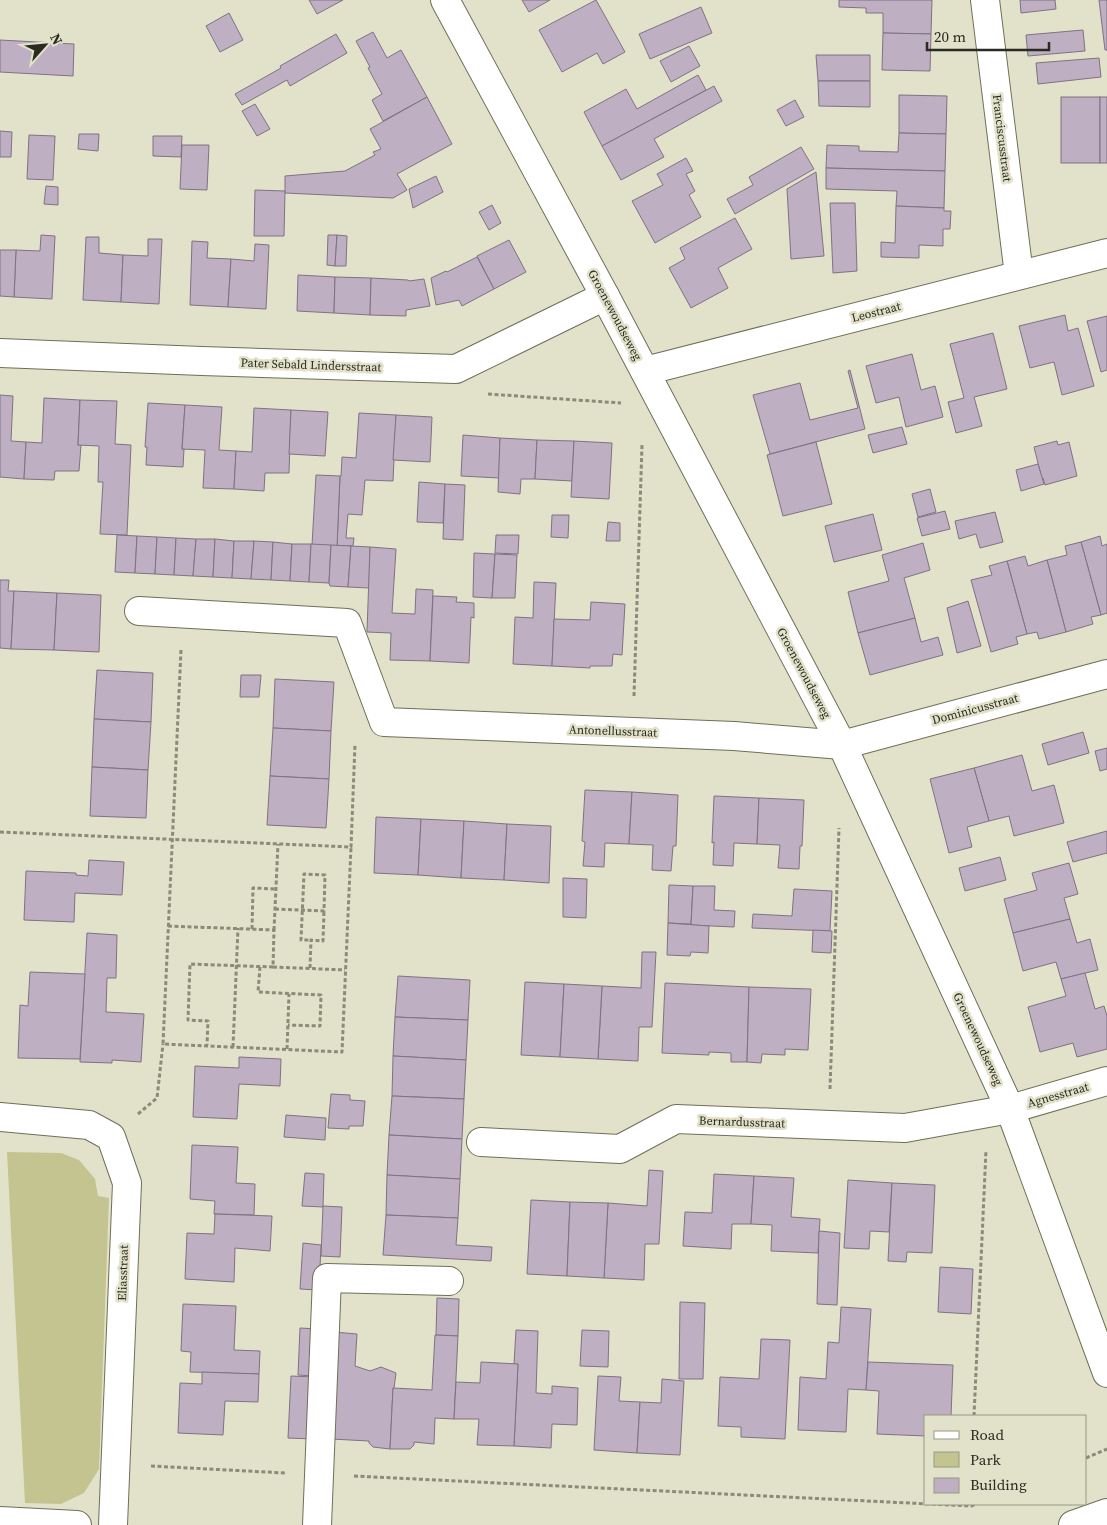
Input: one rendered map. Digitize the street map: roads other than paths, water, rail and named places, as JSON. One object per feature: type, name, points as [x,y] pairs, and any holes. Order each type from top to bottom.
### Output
[{"type":"street","name":"Groenewoudseweg","points":[[445,0],[645,371],[842,745],[999,1111],[1107,1373]]},
{"type":"street","name":"Franciscusstraat","points":[[985,0],[1019,275]]},
{"type":"street","name":"Leostraat","points":[[645,371],[1107,252]]},
{"type":"street","name":"Pater Sebald Lindersstraat","points":[[0,353],[456,369],[605,296]]},
{"type":"street","name":"Antonellusstraat","points":[[139,612],[347,623],[384,722],[734,736],[842,745]]},
{"type":"street","name":"Dominicusstraat","points":[[842,745],[1107,674]]},
{"type":"street","name":"Agnesstraat","points":[[999,1111],[1107,1081]]},
{"type":"street","name":"Bernardusstraat","points":[[481,1142],[620,1149],[676,1119],[905,1128],[999,1111]]},
{"type":"street","name":"Eliasstraat","points":[[0,1117],[89,1125],[110,1137],[127,1183],[113,1525]]},
{"type":"street","points":[[316,1525],[328,1278],[449,1281]]},
{"type":"street","points":[[1073,1525],[1107,1513]]},
{"type":"street","points":[[0,1521],[77,1525]]}]
